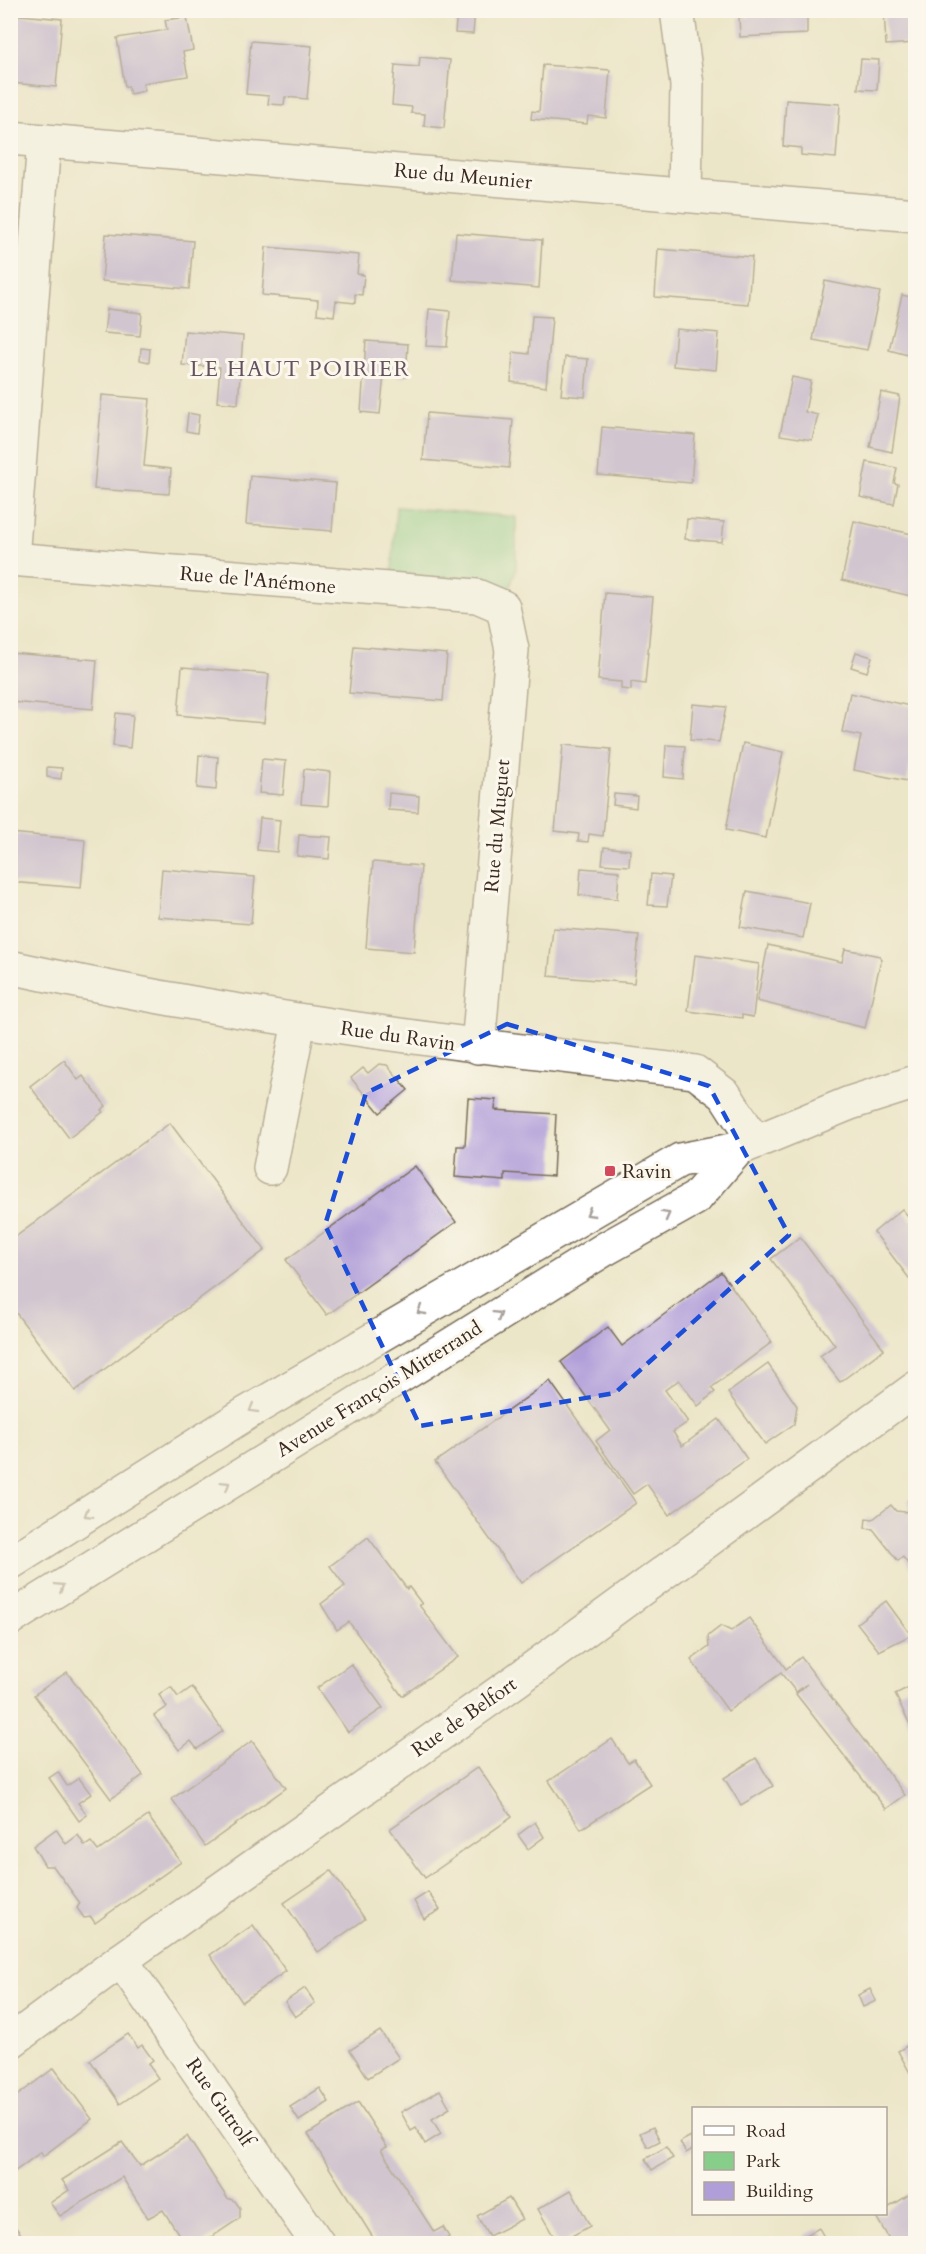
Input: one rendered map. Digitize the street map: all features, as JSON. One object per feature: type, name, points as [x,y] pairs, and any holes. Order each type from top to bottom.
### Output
[{"type":"street","points":[[678,10],[687,86],[685,195]]},
{"type":"street","name":"Rue du Meunier","points":[[10,138],[915,215]]},
{"type":"street","points":[[11,559],[44,141]]},
{"type":"street","name":"Rue de l'Anémone","points":[[11,559],[477,597],[503,607]]},
{"type":"street","name":"Rue du Muguet","points":[[478,1047],[512,650],[503,607]]},
{"type":"street","name":"Rue du Ravin","points":[[10,966],[84,983],[299,1022],[478,1047],[694,1072],[725,1095],[747,1146]]},
{"type":"street","points":[[270,1168],[299,1022]]},
{"type":"street","name":"Avenue François Mitterrand","points":[[10,1563],[248,1413],[680,1160],[747,1146],[850,1103],[915,1082]]},
{"type":"street","name":"Avenue François Mitterrand","points":[[10,1619],[594,1256],[696,1198],[747,1146]]},
{"type":"street","name":"Rue de Belfort","points":[[10,2042],[121,1960],[517,1680],[915,1388]]},
{"type":"street","name":"Rue Gutrolf","points":[[121,1960],[318,2244]]},
{"type":"highlighted area","points":[[507,1024],[709,1086],[789,1235],[615,1393],[420,1426],[325,1225],[366,1093]]},
{"type":"green space","points":[[396,507],[516,517],[516,570],[503,607],[391,591]]},
{"type":"building","points":[[457,10],[475,10],[473,34],[455,33]]},
{"type":"building","points":[[749,10],[807,10],[807,34],[740,37],[739,17],[749,17]]},
{"type":"building","points":[[884,10],[915,10],[915,43],[886,45]]},
{"type":"building","points":[[10,14],[62,19],[56,87],[10,83]]},
{"type":"building","points":[[187,17],[193,50],[183,52],[188,76],[143,83],[144,91],[130,94],[128,86],[125,87],[117,38],[167,30],[165,20]]},
{"type":"building","points":[[251,41],[312,46],[307,99],[285,97],[284,105],[268,104],[269,96],[246,94]]},
{"type":"building","points":[[420,57],[450,60],[444,128],[424,126],[425,114],[411,113],[412,107],[392,105],[395,65],[419,67]]},
{"type":"building","points":[[861,59],[879,60],[877,90],[858,89]]},
{"type":"building","points":[[543,65],[610,70],[606,118],[588,116],[587,124],[531,119],[532,111],[539,112]]},
{"type":"building","points":[[786,100],[840,104],[836,158],[801,155],[801,148],[783,146]]},
{"type":"building","points":[[456,233],[542,240],[539,288],[452,280]]},
{"type":"building","points":[[106,234],[193,241],[189,289],[102,281]]},
{"type":"building","points":[[266,247],[359,255],[357,274],[364,275],[362,295],[355,294],[355,303],[336,301],[334,316],[317,314],[318,300],[262,295]]},
{"type":"building","points":[[658,249],[752,257],[748,304],[655,297]]},
{"type":"building","points":[[825,281],[880,292],[867,350],[813,340]]},
{"type":"building","points":[[902,295],[915,298],[915,357],[889,350]]},
{"type":"building","points":[[107,309],[142,313],[140,336],[104,333]]},
{"type":"building","points":[[429,309],[450,311],[447,347],[426,346]]},
{"type":"building","points":[[532,316],[552,317],[546,387],[511,382],[513,352],[529,354]]},
{"type":"building","points":[[676,329],[719,333],[716,370],[673,366]]},
{"type":"building","points":[[185,331],[243,336],[238,404],[217,402],[220,367],[182,365]]},
{"type":"building","points":[[366,341],[408,344],[406,377],[384,375],[380,414],[361,412]]},
{"type":"building","points":[[141,348],[150,349],[149,362],[140,360]]},
{"type":"building","points":[[565,357],[588,359],[585,397],[561,395]]},
{"type":"building","points":[[792,377],[811,381],[805,412],[818,415],[812,440],[780,435]]},
{"type":"building","points":[[881,392],[900,396],[892,452],[870,447]]},
{"type":"building","points":[[102,395],[150,399],[144,466],[171,469],[169,494],[94,489]]},
{"type":"building","points":[[188,413],[199,415],[197,433],[186,431]]},
{"type":"building","points":[[427,413],[513,420],[509,468],[423,460]]},
{"type":"building","points":[[602,427],[695,435],[691,483],[598,475]]},
{"type":"building","points":[[867,462],[897,468],[894,483],[898,484],[894,504],[860,497]]},
{"type":"building","points":[[250,476],[336,483],[332,531],[246,524]]},
{"type":"building","points":[[687,519],[724,522],[722,542],[685,539]]},
{"type":"building","points":[[854,521],[912,534],[915,522],[915,597],[842,580]]},
{"type":"building","points":[[605,593],[653,597],[645,684],[631,682],[631,690],[621,689],[621,682],[598,680]]},
{"type":"building","points":[[354,646],[447,654],[443,701],[349,693]]},
{"type":"building","points":[[856,652],[872,657],[867,672],[851,667]]},
{"type":"building","points":[[10,653],[97,660],[93,709],[10,702]]},
{"type":"building","points":[[182,667],[269,674],[264,723],[178,715]]},
{"type":"building","points":[[850,693],[915,707],[915,742],[907,781],[854,770],[861,736],[842,732]]},
{"type":"building","points":[[693,704],[726,707],[719,742],[690,740]]},
{"type":"building","points":[[116,713],[133,715],[130,748],[113,746]]},
{"type":"building","points":[[743,743],[783,752],[766,838],[726,830]]},
{"type":"building","points":[[563,745],[611,749],[603,836],[589,834],[588,842],[578,841],[579,834],[555,831]]},
{"type":"building","points":[[666,745],[685,746],[683,779],[664,777]]},
{"type":"building","points":[[199,755],[218,757],[216,790],[197,788]]},
{"type":"building","points":[[262,759],[286,761],[283,795],[259,793]]},
{"type":"building","points":[[47,767],[62,768],[61,779],[47,777]]},
{"type":"building","points":[[304,769],[330,772],[328,806],[301,804]]},
{"type":"building","points":[[389,793],[419,796],[418,812],[388,810]]},
{"type":"building","points":[[614,794],[637,796],[636,808],[613,805]]},
{"type":"building","points":[[260,818],[280,820],[277,852],[257,850]]},
{"type":"building","points":[[10,833],[85,840],[81,888],[10,882]]},
{"type":"building","points":[[299,835],[331,837],[329,859],[297,856]]},
{"type":"building","points":[[604,847],[630,850],[629,866],[602,864]]},
{"type":"building","points":[[373,862],[421,866],[414,952],[366,948]]},
{"type":"building","points":[[581,868],[619,871],[617,899],[579,895]]},
{"type":"building","points":[[162,869],[255,877],[251,924],[158,917]]},
{"type":"building","points":[[651,874],[671,876],[667,906],[648,905]]},
{"type":"building","points":[[747,891],[810,903],[803,938],[740,927]]},
{"type":"building","points":[[553,928],[639,935],[634,983],[548,976]]},
{"type":"building","points":[[768,945],[842,962],[845,949],[880,956],[865,1028],[757,1001]]},
{"type":"building","points":[[695,955],[759,964],[753,1017],[742,1015],[742,1018],[688,1011]]},
{"type":"building","points":[[64,1060],[78,1080],[83,1076],[106,1106],[101,1110],[103,1112],[69,1138],[30,1086]]},
{"type":"building","points":[[379,1064],[387,1065],[408,1090],[380,1113],[351,1078],[363,1068],[368,1073]]},
{"type":"building","points":[[468,1098],[496,1100],[495,1110],[556,1114],[553,1176],[505,1173],[505,1181],[455,1177],[457,1146],[465,1146]]},
{"type":"building","points":[[170,1123],[265,1250],[75,1391],[10,1305],[10,1241]]},
{"type":"building","points":[[415,1166],[456,1222],[327,1315],[286,1260]]},
{"type":"building","points":[[902,1209],[915,1224],[915,1286],[874,1232]]},
{"type":"building","points":[[800,1237],[884,1349],[840,1382],[820,1356],[835,1345],[771,1259]]},
{"type":"building","points":[[721,1272],[772,1342],[711,1388],[715,1392],[698,1406],[679,1380],[665,1390],[688,1422],[673,1432],[682,1446],[719,1419],[747,1459],[669,1515],[647,1484],[633,1494],[623,1480],[596,1441],[610,1430],[561,1362],[608,1327],[622,1346]]},
{"type":"building","points":[[768,1364],[797,1406],[794,1424],[765,1444],[728,1393]]},
{"type":"building","points":[[550,1381],[636,1503],[521,1583],[435,1462]]},
{"type":"building","points":[[915,1495],[915,1573],[903,1557],[898,1561],[873,1529],[865,1528],[866,1518],[873,1519],[891,1505],[896,1511],[905,1512],[910,1509],[908,1500]]},
{"type":"building","points":[[368,1537],[407,1589],[409,1587],[422,1604],[419,1605],[458,1657],[402,1696],[349,1622],[337,1630],[321,1604],[345,1586],[330,1566]]},
{"type":"building","points":[[886,1601],[911,1635],[879,1651],[857,1623]]},
{"type":"building","points":[[749,1618],[786,1669],[801,1657],[905,1795],[886,1809],[796,1694],[807,1684],[796,1692],[781,1673],[728,1711],[691,1660],[709,1647],[708,1636],[721,1626],[731,1631]]},
{"type":"building","points":[[351,1664],[383,1708],[348,1732],[317,1688]]},
{"type":"building","points":[[67,1672],[143,1775],[111,1799],[34,1695]]},
{"type":"building","points":[[915,1684],[915,1735],[895,1694]]},
{"type":"building","points":[[171,1687],[178,1697],[192,1687],[223,1731],[197,1749],[191,1741],[179,1750],[154,1716],[167,1707],[159,1695]]},
{"type":"building","points":[[612,1739],[628,1763],[634,1759],[650,1784],[581,1829],[549,1781]]},
{"type":"building","points":[[252,1741],[286,1788],[205,1846],[172,1799]]},
{"type":"building","points":[[756,1758],[773,1786],[741,1805],[724,1778]]},
{"type":"building","points":[[478,1767],[512,1817],[425,1878],[390,1829]]},
{"type":"building","points":[[58,1772],[67,1786],[79,1778],[91,1794],[78,1803],[87,1815],[79,1821],[49,1778]]},
{"type":"building","points":[[148,1816],[181,1862],[95,1923],[91,1917],[84,1918],[77,1908],[80,1903],[53,1866],[45,1866],[33,1846],[56,1829],[66,1844],[78,1835],[85,1846],[91,1842],[98,1851]]},
{"type":"building","points":[[535,1822],[544,1837],[528,1849],[518,1835]]},
{"type":"building","points":[[331,1871],[365,1919],[318,1952],[284,1903]]},
{"type":"building","points":[[428,1892],[440,1910],[424,1919],[414,1901]]},
{"type":"building","points":[[253,1925],[286,1971],[242,2002],[210,1955]]},
{"type":"building","points":[[305,1988],[315,2003],[295,2017],[285,2002]]},
{"type":"building","points":[[870,1989],[876,2001],[863,2007],[858,1995]]},
{"type":"building","points":[[380,2031],[399,2058],[368,2078],[350,2050]]},
{"type":"building","points":[[128,2034],[138,2048],[142,2045],[153,2060],[148,2064],[158,2078],[120,2104],[90,2060]]},
{"type":"building","points":[[915,2041],[915,2082],[898,2051]]},
{"type":"building","points":[[54,2068],[92,2119],[43,2156],[41,2152],[10,2175],[10,2101]]},
{"type":"building","points":[[320,2088],[329,2102],[299,2121],[290,2107]]},
{"type":"building","points":[[440,2090],[450,2108],[432,2119],[441,2134],[425,2144],[416,2128],[411,2131],[401,2112]]},
{"type":"building","points":[[358,2102],[387,2147],[381,2150],[434,2232],[443,2227],[449,2237],[439,2244],[377,2244],[308,2134]]},
{"type":"building","points":[[653,2127],[660,2141],[648,2147],[640,2133]]},
{"type":"building","points":[[187,2136],[227,2198],[235,2201],[240,2208],[240,2218],[201,2244],[185,2244],[163,2210],[148,2218],[122,2177],[60,2216],[50,2203],[69,2190],[62,2180],[122,2142],[140,2166]]},
{"type":"building","points":[[691,2136],[692,2150],[686,2153],[680,2142]]},
{"type":"building","points":[[666,2147],[673,2158],[652,2170],[645,2159]]},
{"type":"building","points":[[571,2190],[590,2226],[568,2238],[572,2244],[558,2244],[538,2209]]},
{"type":"building","points":[[915,2191],[915,2244],[892,2244],[875,2215],[887,2215],[887,2208]]},
{"type":"building","points":[[509,2198],[522,2219],[489,2236],[477,2216]]},
{"type":"building","points":[[10,2220],[24,2238],[16,2244],[10,2244]]},
{"type":"building","points":[[819,2228],[828,2244],[808,2244],[804,2236]]},
{"type":"place","name":"Ravin","points":[[610,1171]]},
{"type":"district","name":"LE HAUT POIRIER","points":[[300,369]]}]
